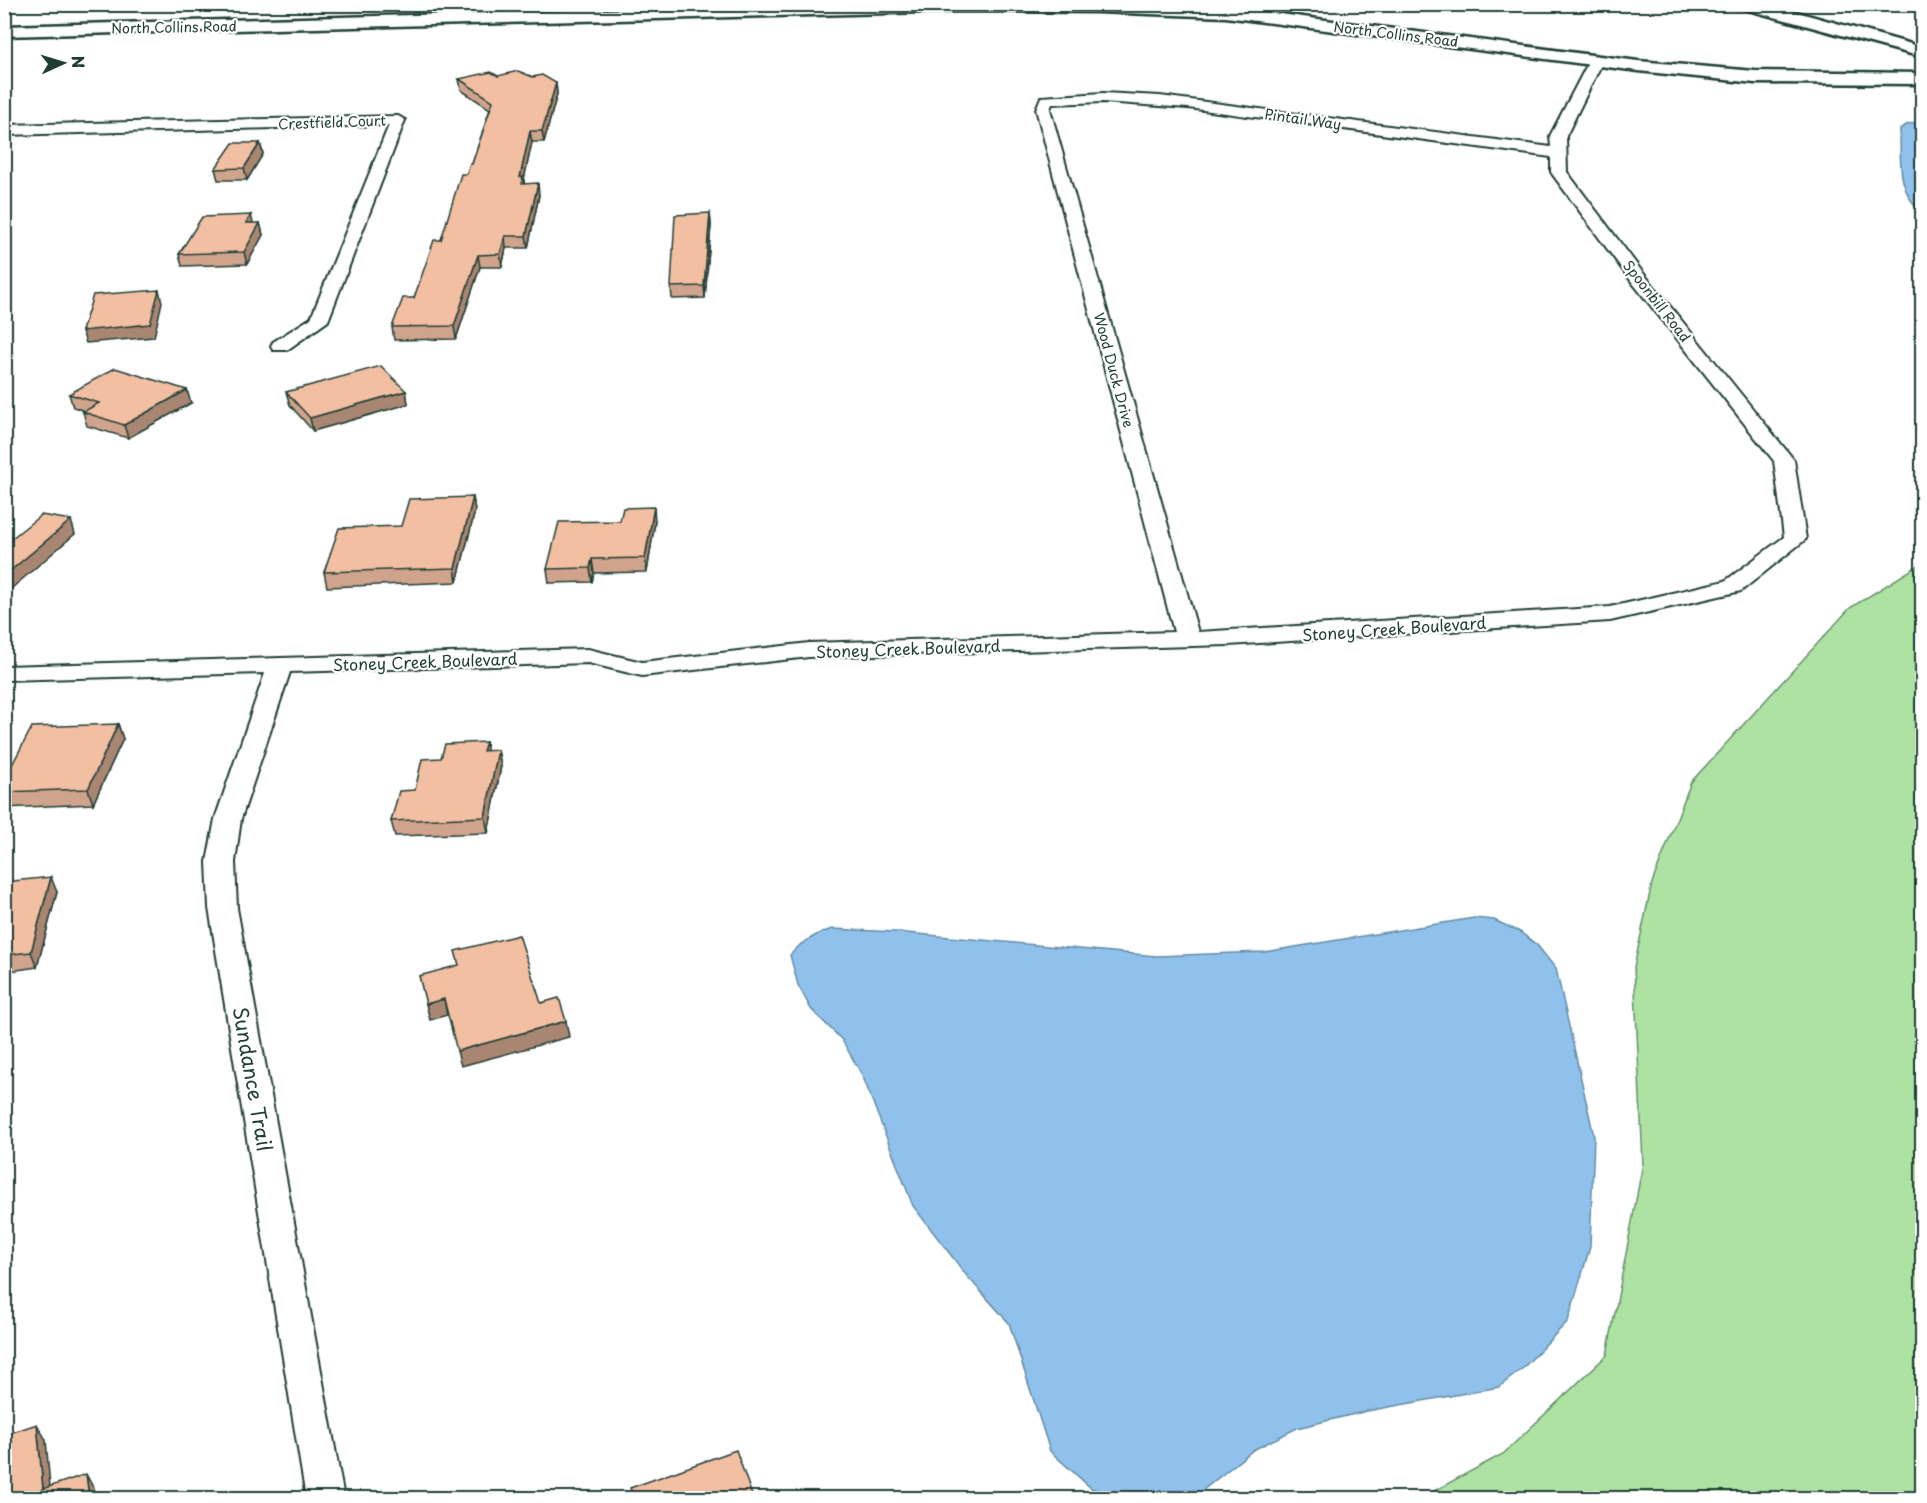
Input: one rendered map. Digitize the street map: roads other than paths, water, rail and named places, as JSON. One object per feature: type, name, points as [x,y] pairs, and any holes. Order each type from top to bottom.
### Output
[{"type":"street","points":[[1747,4],[1923,52]]},
{"type":"street","name":"North Collins Road","points":[[4,31],[966,6],[1097,7],[1226,12],[1596,61],[1755,77],[1923,79]]},
{"type":"street","name":"Spoonbill Road","points":[[1596,61],[1558,136],[1559,172],[1642,282],[1784,460],[1795,539]]},
{"type":"street","name":"Pintail Way","points":[[1046,100],[1122,99],[1192,105],[1558,153]]},
{"type":"street","name":"Wood Duck Drive","points":[[1046,100],[1042,109],[1188,639]]},
{"type":"street","name":"Crestfield Court","points":[[4,130],[398,120],[319,321],[280,346]]},
{"type":"street","name":"Stoney Creek Boulevard","points":[[4,673],[588,657],[642,669],[809,650],[1188,639],[1610,614],[1733,586],[1795,539]]},
{"type":"street","name":"Sundance Trail","points":[[280,665],[228,819],[220,862],[223,908],[325,1498]]},
{"type":"water","points":[[1922,122],[1922,213],[1908,195],[1904,185],[1900,129],[1908,124]]},
{"type":"water","points":[[1474,918],[1494,920],[1520,932],[1537,945],[1556,969],[1594,1136],[1590,1247],[1568,1321],[1523,1368],[1499,1387],[1367,1411],[1297,1428],[1253,1450],[1198,1494],[1180,1498],[1122,1498],[1091,1488],[1050,1451],[1009,1323],[967,1276],[913,1206],[863,1077],[842,1040],[811,1009],[798,985],[790,955],[801,944],[832,929],[896,932],[1156,956],[1264,952]]}]
